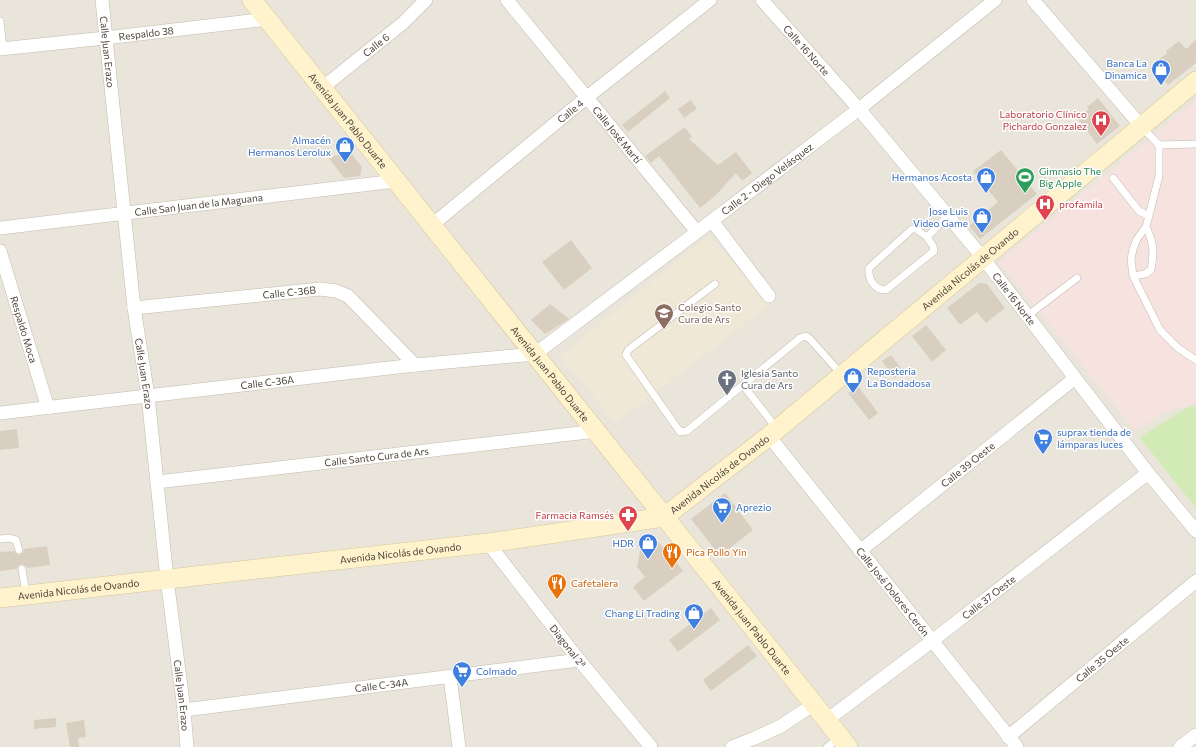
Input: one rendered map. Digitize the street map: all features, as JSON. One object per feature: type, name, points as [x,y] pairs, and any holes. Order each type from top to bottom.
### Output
[{"type":"main road","name":"Avenida Juan Pablo Duarte","points":[[252,0],[827,720],[838,744]]},
{"type":"main road","name":"Avenida Nicolás de Ovando","points":[[0,598],[488,543],[664,517],[773,433],[1142,127],[1196,80]]},
{"type":"street","name":"Calle Juan Erazo","points":[[102,0],[134,308],[148,396],[167,579],[184,710],[186,747]]},
{"type":"street","name":"Calle 6","points":[[322,88],[403,23],[426,0]]},
{"type":"street","name":"Calle José Martí","points":[[507,0],[697,232]]},
{"type":"street","name":"Calle 4","points":[[432,225],[586,98],[710,0]]},
{"type":"street","name":"Calle 16 Norte","points":[[762,0],[859,110],[983,258],[1148,473],[1196,531]]},
{"type":"street","name":"Calle 2 - Diego Velásquez","points":[[535,354],[859,110],[995,0]]},
{"type":"street","points":[[1033,0],[1142,127]]},
{"type":"street","name":"Respaldo 38","points":[[2,48],[105,38],[268,19]]},
{"type":"street","name":"Calle San Juan de la Maguana","points":[[0,228],[396,181]]},
{"type":"street","points":[[712,221],[769,296]]},
{"type":"street","name":"Respaldo Moca","points":[[0,251],[48,408]]},
{"type":"street","name":"Calle C-36B","points":[[134,308],[320,289],[336,291],[348,296],[415,365]]},
{"type":"street","name":"Calle C-36A","points":[[0,413],[415,365],[535,354]]},
{"type":"street","name":"Calle 39 Oeste","points":[[860,551],[1075,378]]},
{"type":"street","name":"Calle Santo Cura de Ars","points":[[157,482],[596,431]]},
{"type":"street","name":"Calle José Dolores Cerón","points":[[773,433],[860,551],[1017,747]]},
{"type":"street","name":"Calle 37 Oeste","points":[[827,720],[932,641],[1148,473]]},
{"type":"street","name":"Diagonal 2ª","points":[[488,543],[579,660],[651,747]]},
{"type":"street","name":"Calle 35 Oeste","points":[[1008,737],[1196,581]]},
{"type":"street","name":"Calle C-34A","points":[[184,710],[579,660]]},
{"type":"street","points":[[450,677],[459,747]]},
{"type":"street","points":[[732,747],[781,726],[814,704]]},
{"type":"street","points":[[1180,747],[1196,735]]},
{"type":"lane","points":[[0,21],[2,48]]},
{"type":"lane","points":[[1142,127],[1159,145],[1159,176],[1146,227],[1137,239],[1133,248],[1131,259],[1133,276],[1160,330],[1178,348],[1196,360]]},
{"type":"lane","points":[[1159,145],[1196,144]]},
{"type":"lane","points":[[1113,178],[1139,211],[1149,216]]},
{"type":"lane","points":[[927,237],[948,216]]},
{"type":"lane","points":[[1133,276],[1145,274],[1151,270],[1154,253],[1151,237],[1146,227]]},
{"type":"lane","points":[[912,229],[916,229],[927,237],[933,246],[934,251],[886,290],[879,290],[868,275],[870,268],[912,229]]},
{"type":"lane","points":[[1027,316],[1077,278]]},
{"type":"lane","points":[[715,284],[628,350],[626,355],[680,432],[687,431],[800,338],[806,336],[810,338],[842,375]]},
{"type":"lane","points":[[743,385],[773,433]]},
{"type":"lane","points":[[0,539],[8,538],[16,540],[19,550]]},
{"type":"lane","points":[[22,569],[26,595]]},
{"type":"shaded area","points":[[0,0],[1196,0],[1196,747],[0,747]]},
{"type":"shaded area","points":[[1196,100],[1196,403],[1171,409],[1135,430],[999,262]]},
{"type":"shaded area","name":"Colegio Santo Cura de Ars","points":[[709,235],[770,304],[616,423],[560,356]]},
{"type":"green space","points":[[1196,406],[1196,508],[1140,438],[1186,408]]},
{"type":"building","points":[[1196,40],[1196,63],[1168,85],[1152,65],[1179,41],[1186,49]]},
{"type":"building","points":[[665,91],[670,98],[628,132],[622,125]]},
{"type":"building","points":[[1098,98],[1120,126],[1097,144],[1077,118],[1089,109],[1087,107]]},
{"type":"building","points":[[691,100],[697,109],[684,118],[678,109]]},
{"type":"building","points":[[685,127],[692,137],[689,139],[718,165],[736,152],[752,173],[742,181],[736,173],[716,195],[700,208],[659,156],[651,163],[645,156]]},
{"type":"building","points":[[1001,150],[1037,194],[980,239],[969,226],[998,202],[973,171]]},
{"type":"building","name":"Almacén Hermanos Lerolux","points":[[349,151],[362,167],[360,176],[344,178],[329,158]]},
{"type":"building","points":[[571,240],[592,268],[564,290],[542,262]]},
{"type":"building","points":[[979,283],[987,284],[1005,308],[986,323],[977,312],[960,325],[947,308]]},
{"type":"building","points":[[550,304],[569,319],[545,334],[531,320]]},
{"type":"building","points":[[926,325],[946,350],[932,362],[912,336]]},
{"type":"building","points":[[891,355],[904,372],[895,378],[882,361]]},
{"type":"building","points":[[858,386],[878,413],[869,420],[848,393]]},
{"type":"building","points":[[17,429],[19,448],[0,450],[0,431]]},
{"type":"building","name":"Aprezio","points":[[725,493],[753,530],[720,556],[691,519]]},
{"type":"building","points":[[643,536],[653,537],[670,554],[683,571],[644,601],[633,587],[645,577],[637,567]]},
{"type":"building","points":[[47,546],[50,565],[27,568],[22,564],[19,565],[17,569],[0,571],[0,552],[14,551],[16,554],[20,555],[23,553],[24,549]]},
{"type":"building","name":"Chang Li Trading","points":[[711,608],[720,620],[678,652],[669,640]]},
{"type":"building","points":[[748,645],[757,656],[711,691],[703,680]]},
{"type":"building","points":[[56,718],[56,727],[34,729],[34,720]]},
{"type":"building","points":[[84,720],[86,737],[78,738],[79,747],[70,747],[66,723]]},
{"type":"place","name":"Banca La Dinamica","points":[[1161,86]]},
{"type":"place","name":"Laboratorio Clínico Pichardo Gonzalez","points":[[1101,137]]},
{"type":"place","name":"Almacén Hermanos Lerolux","points":[[345,163]]},
{"type":"place","name":"Hermanos Acosta","points":[[986,194]]},
{"type":"place","name":"Gimnasio The Big Apple","points":[[1025,194]]},
{"type":"place","name":"profamila","points":[[1045,221]]},
{"type":"place","name":"Jose Luis Video Game","points":[[982,234]]},
{"type":"place","name":"Colegio Santo Cura de Ars","points":[[664,330]]},
{"type":"place","name":"Reposteria La Bondadosa","points":[[853,394]]},
{"type":"place","name":"Iglesia Santo Cura de Ars","points":[[727,396]]},
{"type":"place","name":"suprax tienda de lámparas luces","points":[[1043,455]]},
{"type":"place","name":"Aprezio","points":[[722,524]]},
{"type":"place","name":"Farmacia Ramsés","points":[[628,532]]},
{"type":"place","name":"HDR","points":[[648,560]]},
{"type":"place","name":"Pica Pollo Yin","points":[[672,569]]},
{"type":"place","name":"Cafetalera","points":[[557,600]]},
{"type":"place","name":"Chang Li Trading","points":[[694,630]]},
{"type":"place","name":"Colmado","points":[[462,688]]}]
